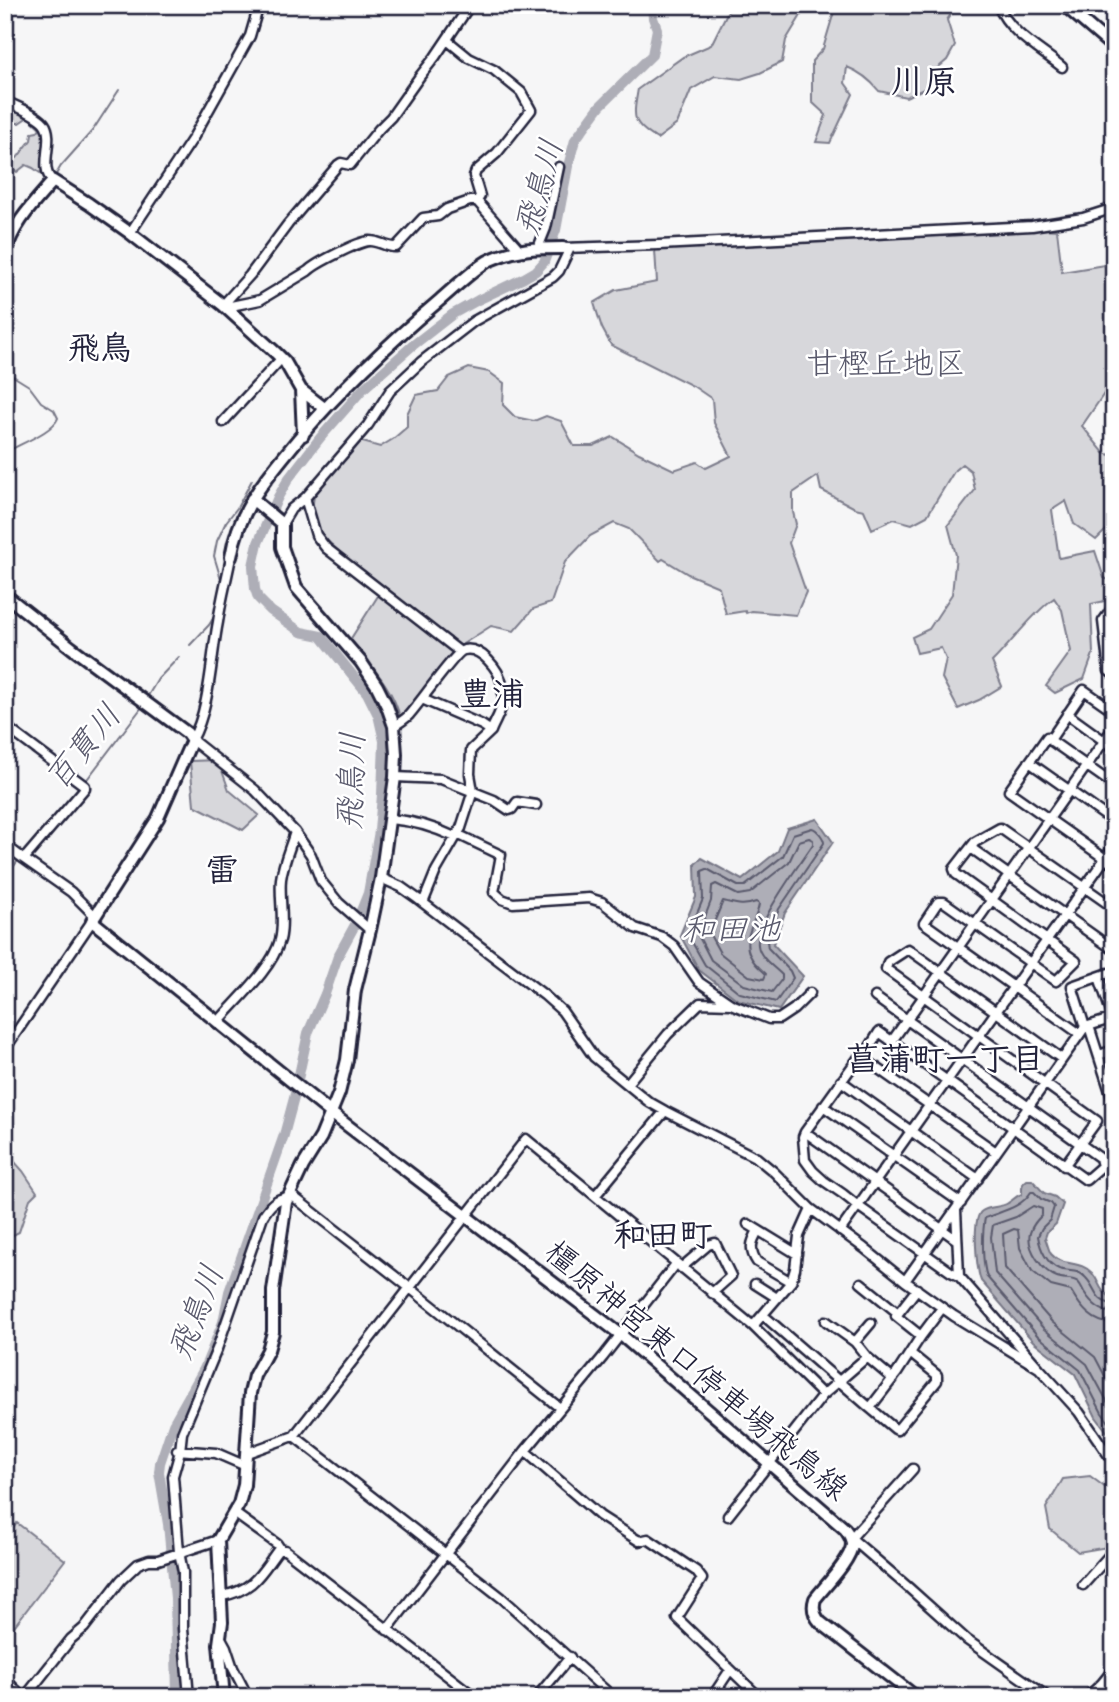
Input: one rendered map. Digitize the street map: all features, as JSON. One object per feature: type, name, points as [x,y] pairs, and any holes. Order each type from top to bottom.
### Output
[{"type":"main road","points":[[1064,5],[1114,48]]},
{"type":"main road","points":[[5,254],[21,218],[53,181],[130,233],[225,307],[285,362],[301,390],[324,408]]},
{"type":"main road","points":[[231,557],[234,538],[263,481],[324,408],[358,374],[488,261],[519,249],[566,248]]},
{"type":"main road","points":[[301,390],[303,435]]},
{"type":"main road","points":[[224,1697],[219,1644],[222,1595],[218,1540],[239,1504],[244,1485],[250,1393],[254,1376],[268,1350],[273,1332],[273,1291],[289,1196],[321,1137],[339,1093],[347,1059],[355,990],[381,878],[395,777],[394,726],[387,706],[360,662],[296,587],[282,547],[280,522],[252,499]]},
{"type":"main road","points":[[5,595],[187,733],[192,740],[156,823],[93,919]]},
{"type":"main road","name":"橿原神宮東口停車場飛鳥線","points":[[93,919],[331,1113],[620,1334],[845,1529],[851,1538],[852,1548],[815,1599],[814,1613],[820,1622],[916,1697]]},
{"type":"street","points":[[130,233],[193,138],[250,36],[259,5]]},
{"type":"street","points":[[225,307],[288,224],[338,165],[350,164],[391,117],[470,5]]},
{"type":"street","points":[[998,5],[1006,21],[1062,67]]},
{"type":"street","points":[[447,40],[469,58],[494,70],[521,92],[531,110],[498,153],[475,174],[480,196],[477,201]]},
{"type":"street","points":[[5,101],[45,125],[47,169],[49,178],[53,181]]},
{"type":"street","points":[[536,248],[545,228],[559,167]]},
{"type":"street","points":[[225,307],[260,300],[303,274],[314,264],[358,244],[372,241],[396,247],[423,218],[438,216],[447,209],[470,201],[477,201],[519,249]]},
{"type":"street","points":[[280,522],[306,497],[368,425],[390,391],[421,362],[474,321],[553,277],[559,271],[566,248],[1032,226],[1083,218],[1114,208]]},
{"type":"street","points":[[223,422],[281,359]]},
{"type":"street","points":[[306,497],[316,535],[326,548],[460,652]]},
{"type":"street","points":[[231,557],[203,712],[192,740],[255,790],[295,832],[311,855],[321,881],[339,903],[370,930]]},
{"type":"street","points":[[1114,606],[1103,621],[1109,671],[1114,675]]},
{"type":"street","points":[[1104,631],[1114,638]]},
{"type":"street","points":[[394,726],[406,719],[460,652],[476,651],[486,657],[502,682],[503,703],[491,731],[471,750],[473,791],[456,836],[436,871],[423,903]]},
{"type":"street","points":[[1049,740],[1084,690],[1114,711]]},
{"type":"street","points":[[422,699],[482,724],[491,731]]},
{"type":"street","points":[[1067,714],[1114,748]]},
{"type":"street","points":[[5,726],[84,784],[85,788],[22,857]]},
{"type":"street","points":[[892,1041],[1114,727]]},
{"type":"street","points":[[1114,785],[1047,737],[1009,791],[1114,865]]},
{"type":"street","points":[[1029,762],[1114,822]]},
{"type":"street","points":[[395,777],[441,779],[494,800],[509,810],[517,802],[536,804]]},
{"type":"street","points":[[390,819],[426,825],[501,855],[494,892],[502,899],[513,903],[589,898],[603,902],[635,928],[662,937],[674,946],[699,982],[731,1004],[769,1019],[779,1019],[810,993]]},
{"type":"street","points":[[1085,1029],[1013,986],[924,923],[938,902],[944,902],[1056,981],[1076,961],[956,874],[954,869],[975,842],[1000,828],[1114,908]]},
{"type":"street","points":[[218,1022],[268,966],[276,951],[281,937],[281,878],[295,832]]},
{"type":"street","points":[[5,845],[71,892],[93,919],[5,1049]]},
{"type":"street","points":[[840,1231],[1114,846]]},
{"type":"street","points":[[971,848],[1114,950]]},
{"type":"street","points":[[381,878],[401,887],[544,995],[562,1011],[594,1057],[649,1101],[757,1158],[811,1209],[905,1281],[942,1308],[1039,1368]]},
{"type":"street","points":[[1062,1059],[908,949],[888,962],[886,970],[1097,1121],[1064,1166]]},
{"type":"street","points":[[1114,975],[1109,973],[1072,986],[1085,1029],[1110,1081],[1114,1104]]},
{"type":"street","points":[[905,1281],[1085,1029],[1113,1018],[1100,977]]},
{"type":"street","points":[[863,1058],[879,1032],[1086,1180],[1102,1166],[1100,1158],[1081,1143],[876,997]]},
{"type":"street","points":[[627,1084],[668,1034],[700,1003],[731,1004]]},
{"type":"street","points":[[1099,1055],[1114,1050]]},
{"type":"street","points":[[996,1153],[859,1057],[803,1137],[805,1160],[824,1181],[959,1276],[1079,1412],[1114,1463]]},
{"type":"street","points":[[841,1081],[978,1179]]},
{"type":"street","points":[[823,1106],[893,1155],[958,1206]]},
{"type":"street","points":[[595,1196],[665,1111]]},
{"type":"street","points":[[806,1132],[957,1240]]},
{"type":"street","points":[[247,1453],[294,1436],[526,1139],[753,1326],[823,1395]]},
{"type":"street","points":[[188,1697],[183,1629],[183,1572],[178,1553],[173,1476],[182,1433],[217,1349],[263,1216],[274,1202],[289,1196],[410,1287],[560,1408]]},
{"type":"street","points":[[958,1206],[959,1276]]},
{"type":"street","points":[[753,1326],[791,1282],[799,1236],[811,1209]]},
{"type":"street","points":[[748,1224],[797,1254]]},
{"type":"street","points":[[758,1231],[752,1241],[754,1258],[791,1282]]},
{"type":"street","points":[[387,1630],[525,1451],[620,1334],[679,1266],[715,1243],[731,1276],[712,1293]]},
{"type":"street","points":[[860,1283],[898,1313]]},
{"type":"street","points":[[755,1284],[777,1297]]},
{"type":"street","points":[[917,1289],[895,1316],[921,1336]]},
{"type":"street","points":[[870,1408],[942,1308]]},
{"type":"street","points":[[762,1315],[897,1430],[937,1381],[937,1375],[910,1353]]},
{"type":"street","points":[[826,1321],[855,1342],[867,1357],[893,1379]]},
{"type":"street","points":[[855,1342],[871,1323]]},
{"type":"street","points":[[728,1516],[823,1395],[867,1357]]},
{"type":"street","points":[[294,1436],[502,1598],[613,1697]]},
{"type":"street","points":[[178,1450],[216,1453],[246,1466]]},
{"type":"street","points":[[525,1451],[608,1521],[639,1541],[648,1539],[695,1571],[702,1580],[677,1618],[759,1697]]},
{"type":"street","points":[[913,1469],[851,1538],[967,1640],[1048,1697]]},
{"type":"street","points":[[234,1513],[277,1544],[281,1550]]},
{"type":"street","points":[[5,1679],[24,1697],[71,1639],[84,1629],[121,1580],[138,1564],[218,1540]]},
{"type":"street","points":[[222,1595],[236,1594],[245,1588],[253,1582],[278,1550],[285,1550],[470,1696]]},
{"type":"street","points":[[1083,1585],[1114,1550]]},
{"type":"street","points":[[220,1636],[247,1697]]},
{"type":"street","points":[[537,1697],[570,1657]]},
{"type":"street","points":[[1086,1697],[1098,1689],[1114,1667]]},
{"type":"street","points":[[712,1697],[730,1670]]},
{"type":"green space","points":[[731,5],[804,5],[786,40],[782,62],[741,79],[715,76],[691,90],[677,124],[657,139],[642,129],[636,119],[638,89],[683,57],[711,45]]},
{"type":"green space","points":[[836,5],[957,5],[947,20],[955,46],[947,60],[933,72],[926,88],[906,97],[879,91],[865,77],[847,67],[845,83],[853,94],[830,143],[816,142],[826,115],[812,102],[812,61],[823,49]]},
{"type":"green space","points":[[5,103],[38,120],[45,130],[44,169],[40,173],[26,165],[17,172],[5,163],[5,150],[17,158],[31,140],[32,133],[40,128],[28,117],[19,123],[11,123],[15,131],[5,143],[10,134],[5,130]]},
{"type":"green space","name":"甘樫丘地区","points":[[1057,230],[1062,272],[1104,265],[1114,271],[1114,379],[1082,426],[1104,453],[1114,456],[1114,528],[1108,528],[1096,540],[1074,524],[1066,501],[1052,510],[1059,558],[1095,551],[1104,578],[1114,582],[1114,599],[1091,604],[1093,654],[1084,679],[1055,693],[1046,686],[1071,651],[1062,610],[1054,598],[992,662],[1002,686],[958,709],[942,678],[946,659],[941,648],[917,653],[912,637],[929,629],[952,594],[956,555],[948,525],[975,490],[971,471],[962,464],[955,470],[927,516],[912,524],[894,519],[872,529],[864,510],[821,490],[818,476],[793,493],[796,524],[789,543],[806,592],[796,615],[751,611],[726,614],[719,587],[688,574],[663,559],[660,561],[629,529],[614,523],[590,536],[565,562],[551,603],[533,609],[514,631],[491,626],[463,644],[400,718],[387,686],[350,640],[383,588],[319,533],[312,509],[314,496],[359,441],[380,447],[407,427],[407,414],[416,395],[438,391],[449,377],[469,368],[489,372],[504,383],[503,405],[515,417],[534,421],[546,416],[561,421],[574,446],[593,446],[613,437],[674,470],[697,462],[706,468],[731,456],[714,423],[712,399],[693,386],[611,345],[594,303],[616,290],[657,282],[655,250]]},
{"type":"green space","points":[[218,760],[229,790],[259,815],[243,830],[194,805],[190,761]]},
{"type":"green space","points":[[5,1151],[37,1192],[30,1199],[19,1232],[5,1239]]},
{"type":"green space","points":[[1090,1476],[1114,1494],[1114,1546],[1078,1552],[1050,1529],[1046,1508],[1063,1479]]},
{"type":"green space","points":[[17,1523],[65,1560],[5,1638],[5,1539]]},
{"type":"water","name":"和田池","points":[[817,819],[833,842],[785,913],[773,944],[803,976],[779,1010],[738,1000],[699,970],[680,935],[696,897],[695,864],[702,858],[742,880],[778,851],[787,828]]},
{"type":"water","points":[[1032,1180],[1044,1193],[1063,1204],[1056,1224],[1047,1232],[1045,1238],[1051,1254],[1060,1261],[1088,1269],[1102,1290],[1114,1299],[1114,1441],[1096,1417],[1075,1374],[1033,1341],[981,1281],[976,1244],[979,1216],[985,1209],[1005,1205],[1022,1194],[1023,1184]]},
{"type":"waterway","name":"飛鳥川","points":[[177,1697],[175,1598],[160,1463],[173,1424],[204,1369],[223,1322],[229,1292],[284,1135],[308,1033],[338,956],[368,893],[379,831],[382,795],[384,741],[378,715],[367,693],[321,636],[301,632],[271,611],[258,598],[253,566],[258,543],[289,478],[363,389],[453,314],[524,278],[544,262],[556,230],[575,140],[600,106],[652,55],[657,29],[652,5]]},
{"type":"waterway","points":[[55,176],[93,130],[119,90]]},
{"type":"waterway","points":[[5,214],[15,220]]},
{"type":"waterway","points":[[5,303],[5,334]]},
{"type":"waterway","points":[[5,371],[29,386],[41,402],[54,410],[58,418],[43,433],[5,453]]},
{"type":"waterway","name":"百貫川","points":[[190,645],[214,617],[221,579],[214,556],[217,541],[252,480]]},
{"type":"waterway","name":"百貫川","points":[[149,694],[158,679],[179,657]]},
{"type":"waterway","name":"百貫川","points":[[85,782],[142,707]]},
{"type":"waterway","name":"百貫川","points":[[5,878],[20,858]]},
{"type":"district","name":"川原","points":[[924,81]]},
{"type":"district","name":"飛鳥","points":[[100,347]]},
{"type":"district","name":"豊浦","points":[[492,693]]},
{"type":"district","name":"雷","points":[[222,869]]},
{"type":"district","name":"菖蒲町一丁目","points":[[945,1058]]},
{"type":"district","name":"和田町","points":[[663,1234]]}]
